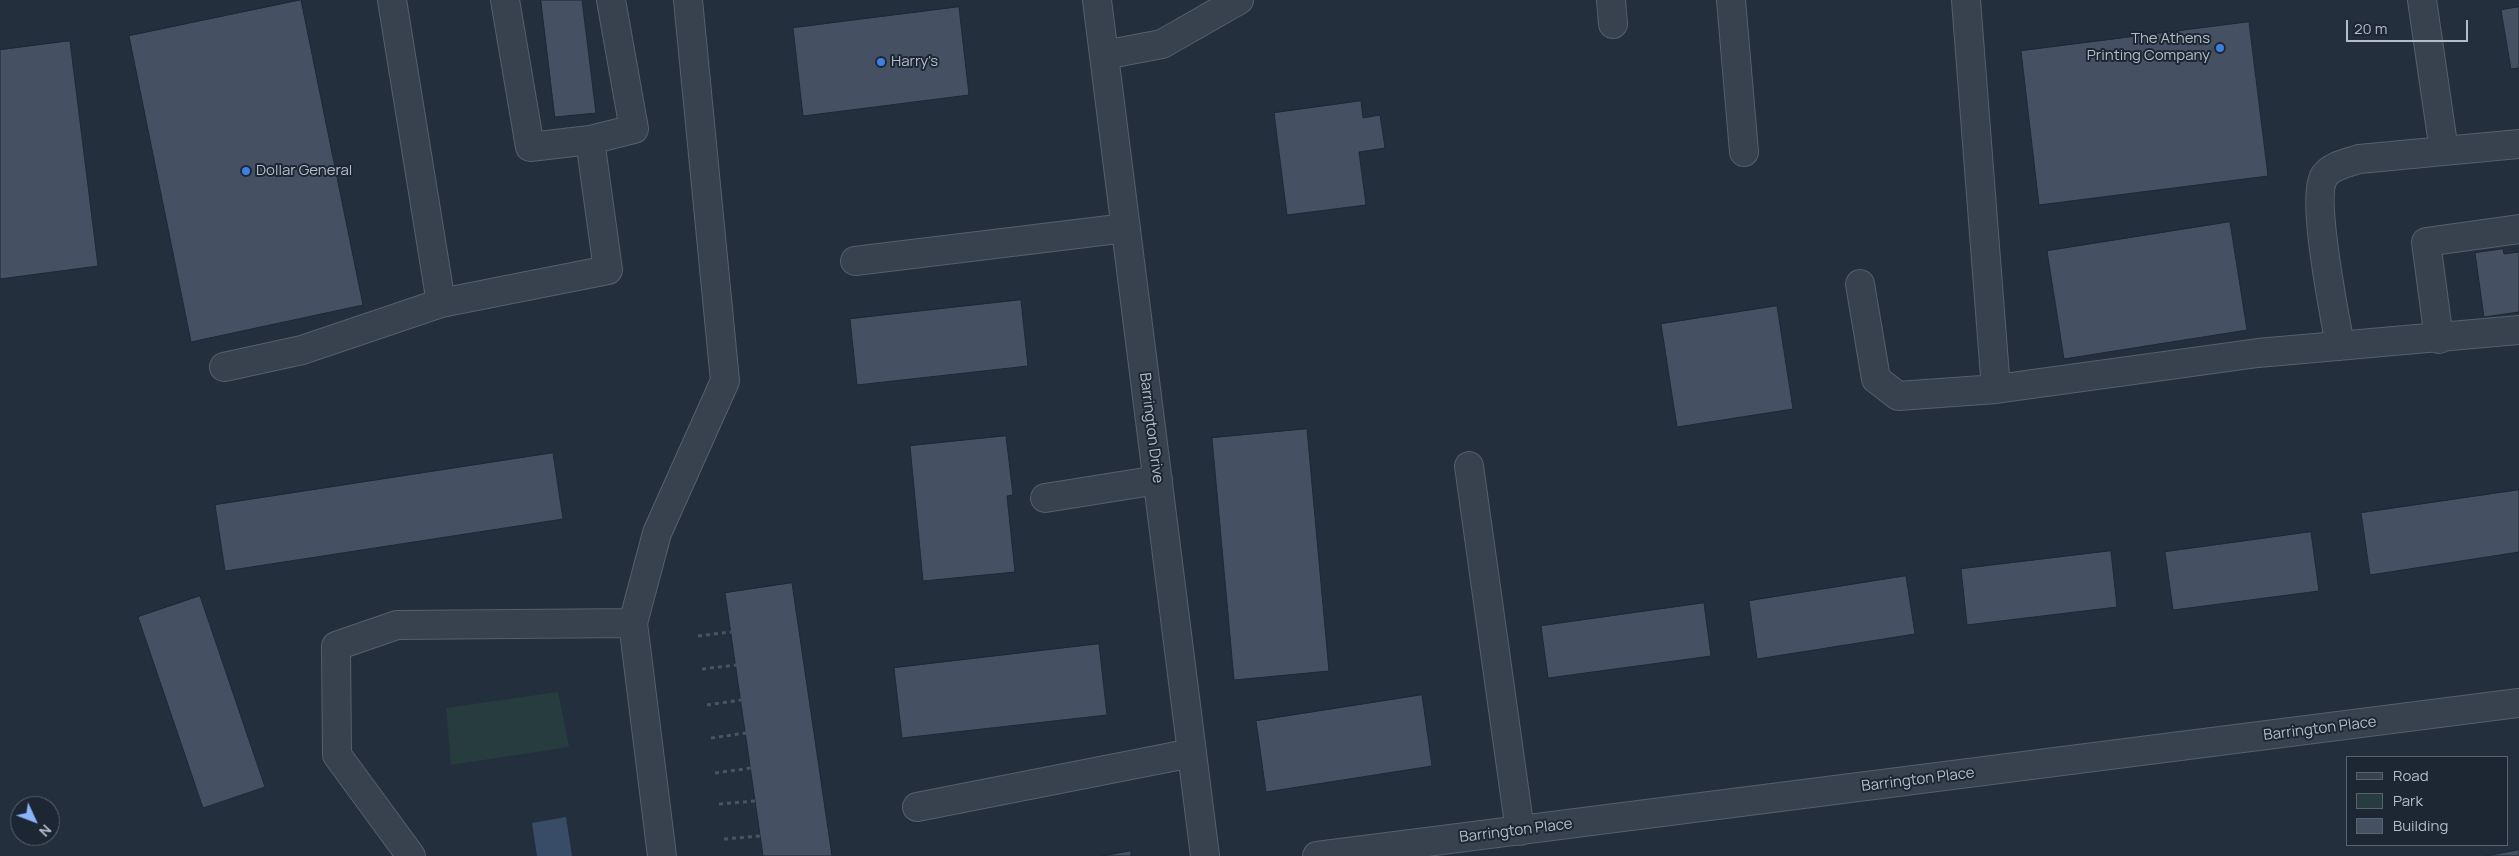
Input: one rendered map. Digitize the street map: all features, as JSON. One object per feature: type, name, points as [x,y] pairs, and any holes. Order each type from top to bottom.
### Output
[{"type":"street","points":[[392,0],[441,303]]},
{"type":"street","points":[[505,0],[530,148],[590,140],[634,129],[611,0]]},
{"type":"street","points":[[662,856],[633,623],[657,533],[725,381],[688,0]]},
{"type":"street","name":"Barrington Drive","points":[[1097,0],[1205,856]]},
{"type":"street","points":[[1104,55],[1162,44],[1239,0]]},
{"type":"street","points":[[1731,0],[1744,152]]},
{"type":"street","points":[[1966,0],[1996,389]]},
{"type":"street","points":[[2422,0],[2444,151]]},
{"type":"street","points":[[224,367],[302,350],[441,303],[608,270],[590,140]]},
{"type":"street","points":[[2340,346],[2322,229],[2320,188],[2325,175],[2336,166],[2359,159],[2519,144]]},
{"type":"street","points":[[855,261],[1126,228]]},
{"type":"street","points":[[2439,338],[2426,242],[2519,229]]},
{"type":"street","points":[[1860,284],[1876,379],[1898,396],[1996,389],[2258,353],[2519,330]]},
{"type":"street","points":[[1470,466],[1520,831]]},
{"type":"street","points":[[1046,498],[1158,480]]},
{"type":"street","points":[[411,856],[337,755],[336,646],[397,625],[633,623]]},
{"type":"street","name":"Barrington Place","points":[[1317,856],[2519,704]]},
{"type":"street","points":[[917,807],[1192,754]]},
{"type":"path","points":[[698,636],[731,632]]},
{"type":"path","points":[[702,669],[736,665]]},
{"type":"path","points":[[706,706],[741,700]]},
{"type":"path","points":[[711,738],[746,733]]},
{"type":"path","points":[[715,773],[750,768]]},
{"type":"path","points":[[719,804],[756,801]]},
{"type":"path","points":[[724,839],[760,836]]},
{"type":"green space","points":[[558,692],[569,747],[451,765],[446,708]]},
{"type":"water","points":[[566,817],[572,856],[537,856],[532,823]]},
{"type":"building","name":"Dollar General","points":[[301,0],[363,305],[191,342],[129,36]]},
{"type":"building","points":[[541,0],[582,0],[596,113],[555,117]]},
{"type":"building","name":"Harry's","points":[[959,7],[969,95],[803,116],[793,28]]},
{"type":"building","points":[[2519,7],[2519,68],[2511,69],[2501,10]]},
{"type":"building","points":[[2249,22],[2268,176],[2039,205],[2021,51]]},
{"type":"building","points":[[70,41],[98,266],[0,279],[0,50]]},
{"type":"building","points":[[1361,101],[1363,118],[1380,115],[1385,148],[1359,152],[1366,205],[1287,215],[1274,113]]},
{"type":"building","points":[[2230,222],[2247,330],[2064,359],[2047,251]]},
{"type":"building","points":[[2503,249],[2504,254],[2519,252],[2519,312],[2484,317],[2475,253]]},
{"type":"building","points":[[1021,300],[1028,366],[857,385],[850,319]]},
{"type":"building","points":[[1777,306],[1793,409],[1677,427],[1661,324]]},
{"type":"building","points":[[1307,429],[1329,671],[1234,680],[1212,438]]},
{"type":"building","points":[[1006,436],[1013,495],[1007,496],[1015,572],[923,581],[910,446]]},
{"type":"building","points":[[553,453],[563,519],[225,571],[215,505]]},
{"type":"building","points":[[2519,490],[2519,552],[2370,575],[2361,513]]},
{"type":"building","points":[[2311,532],[2319,591],[2173,610],[2165,552]]},
{"type":"building","points":[[2111,551],[2117,607],[1967,625],[1961,569]]},
{"type":"building","points":[[1906,576],[1915,634],[1757,659],[1749,601]]},
{"type":"building","points":[[792,583],[832,856],[763,856],[725,593]]},
{"type":"building","points":[[200,596],[265,787],[203,808],[138,617]]},
{"type":"building","points":[[1704,603],[1711,656],[1548,678],[1541,626]]},
{"type":"building","points":[[1099,644],[1107,715],[902,738],[894,668]]},
{"type":"building","points":[[1422,695],[1432,766],[1266,792],[1256,721]]},
{"type":"building","points":[[2519,850],[2519,856],[2486,856]]},
{"type":"building","points":[[1131,851],[1131,856],[1102,856]]},
{"type":"place","name":"The Athens Printing Company","points":[[2220,48]]},
{"type":"place","name":"Harry's","points":[[881,62]]},
{"type":"place","name":"Dollar General","points":[[246,171]]}]
